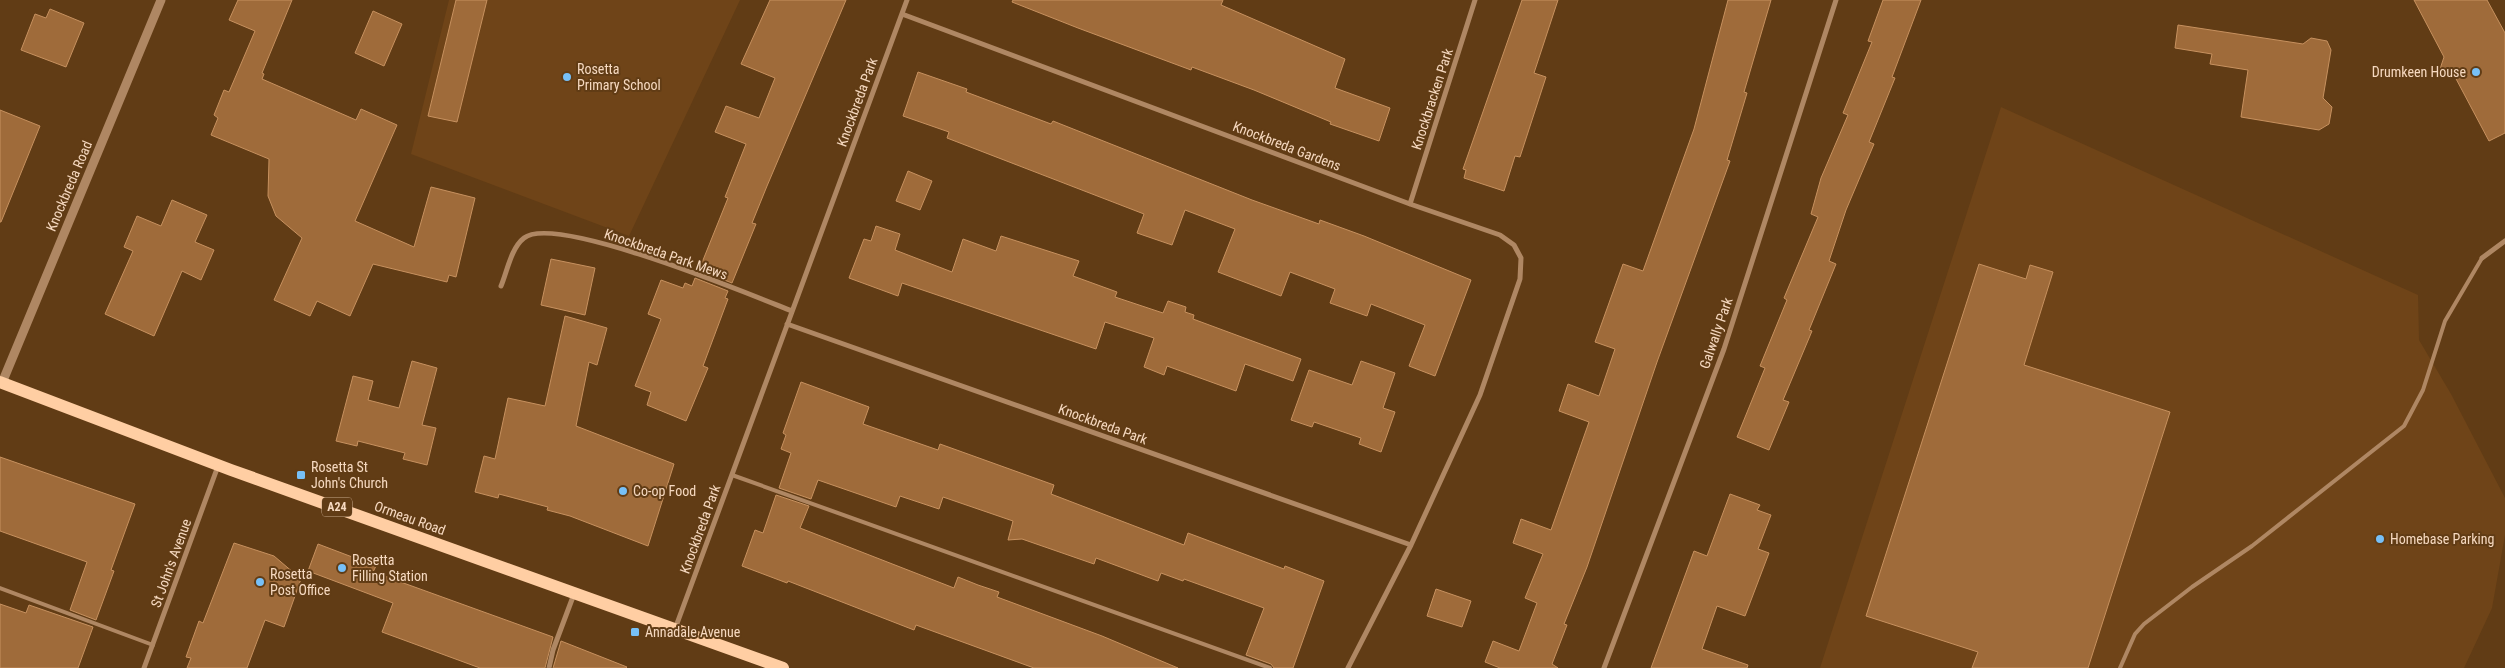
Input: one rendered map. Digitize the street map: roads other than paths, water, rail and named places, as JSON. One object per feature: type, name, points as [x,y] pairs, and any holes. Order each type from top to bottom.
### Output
[{"type":"main road","name":"Ormeau Road","points":[[1,382],[218,465],[783,668]]},
{"type":"street","name":"Knockbreda Road","points":[[1,382],[161,0]]},
{"type":"street","name":"Knockbreda Park","points":[[674,629],[907,0]]},
{"type":"street","name":"Knockbracken Park","points":[[1410,204],[1475,0]]},
{"type":"street","name":"Galwally Park","points":[[1604,668],[1724,349],[1836,0]]},
{"type":"street","name":"Knockbreda Gardens","points":[[902,14],[1500,236],[1514,244],[1521,258],[1520,279],[1480,395],[1410,545]]},
{"type":"street","name":"Knockbreda Park Mews","points":[[501,286],[517,246],[525,237],[541,234],[579,238],[629,250],[792,311]]},
{"type":"street","points":[[2482,258],[2505,241]]},
{"type":"street","name":"Knockbreda Park","points":[[787,324],[1410,545]]},
{"type":"street","name":"St John's Avenue","points":[[144,668],[218,465]]},
{"type":"street","points":[[1348,668],[1410,545]]},
{"type":"street","points":[[549,668],[553,650],[575,593]]},
{"type":"lane","points":[[2120,668],[2135,634],[2144,624],[2192,586],[2252,546],[2404,426],[2423,390],[2445,321],[2482,258]]},
{"type":"lane","points":[[732,475],[1270,668]]},
{"type":"lane","points":[[0,588],[153,645]]},
{"type":"place","name":"Drumkeen House","points":[[2476,72]]},
{"type":"place","name":"Rosetta Primary School","points":[[567,77]]},
{"type":"place","name":"Rosetta St John's Church","points":[[301,475]]},
{"type":"place","name":"Co-op Food","points":[[623,491]]},
{"type":"place","name":"Homebase Parking","points":[[2380,539]]},
{"type":"place","name":"Rosetta Filling Station","points":[[342,568]]},
{"type":"place","name":"Rosetta Post Office","points":[[260,582]]},
{"type":"place","name":"Annadale Avenue","points":[[635,632]]}]
